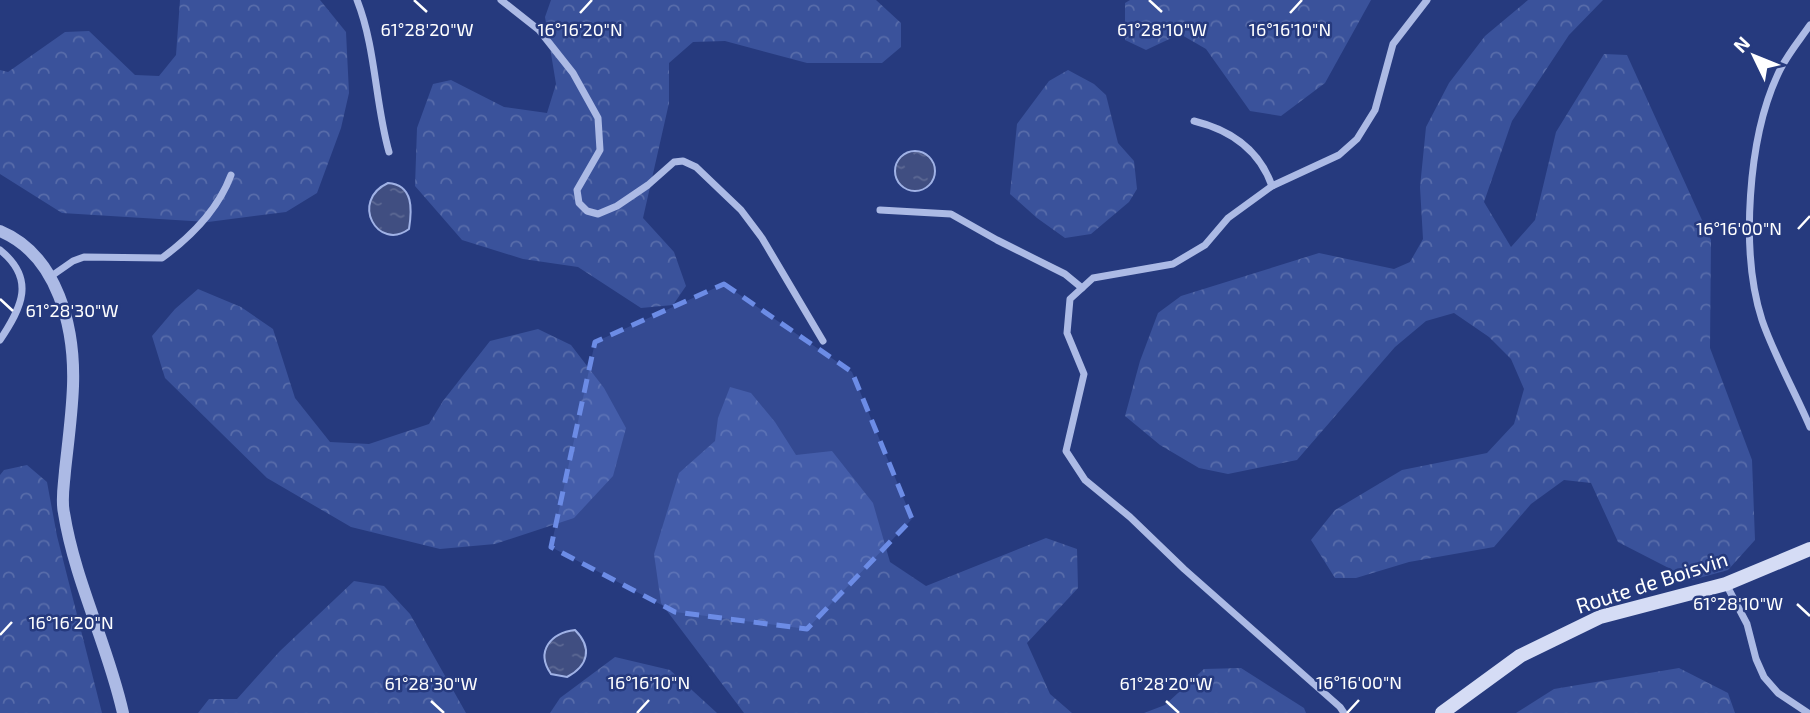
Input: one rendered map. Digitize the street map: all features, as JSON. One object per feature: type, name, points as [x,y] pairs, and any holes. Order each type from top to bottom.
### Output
[{"type":"main road","name":"Route de Boisvin","points":[[1442,713],[1520,656],[1600,617],[1726,584],[1810,549]]},
{"type":"street","points":[[357,0],[368,38],[389,152]]},
{"type":"street","points":[[501,0],[539,30],[573,73],[598,118],[600,150],[577,190],[579,203],[587,211],[598,214],[617,206],[648,185],[674,162],[683,160],[696,167],[741,210],[762,237],[823,341]]},
{"type":"street","points":[[1344,713],[1130,517],[1084,480],[1066,451],[1084,374],[1067,333],[1070,299],[1093,278],[1173,264],[1205,245],[1228,218],[1272,186],[1339,155],[1357,139],[1375,110],[1393,44],[1427,0]]},
{"type":"street","points":[[1810,25],[1787,57],[1766,105],[1755,145],[1751,216],[1751,264],[1761,317],[1810,427]]},
{"type":"street","points":[[1194,121],[1216,127],[1241,142],[1267,171],[1272,186]]},
{"type":"street","points":[[50,277],[73,261],[84,257],[162,258],[199,226],[225,191],[231,175]]},
{"type":"street","points":[[880,210],[951,214],[1065,274],[1082,288]]},
{"type":"street","points":[[0,231],[16,237],[32,251],[61,299],[67,324],[73,384],[63,509],[70,548],[117,685],[123,713]]},
{"type":"street","points":[[0,250],[12,259],[23,283],[19,305],[0,340]]},
{"type":"street","points":[[1726,584],[1747,624],[1756,659],[1764,677],[1778,693],[1808,713]]},
{"type":"highlighted area","points":[[724,284],[852,372],[912,519],[807,629],[675,612],[551,547],[595,342]]},
{"type":"green space","points":[[180,0],[320,0],[346,32],[349,93],[341,128],[317,193],[286,212],[208,222],[62,213],[0,174],[0,70],[8,72],[65,32],[89,31],[135,75],[159,76],[176,55]]},
{"type":"green space","points":[[551,0],[876,0],[901,23],[901,47],[882,63],[807,63],[725,41],[693,42],[669,63],[669,103],[643,218],[674,252],[686,286],[673,305],[641,308],[578,267],[523,259],[462,240],[415,186],[417,128],[433,84],[451,80],[504,107],[547,113],[556,84],[545,17]]},
{"type":"green space","points":[[1130,0],[1371,0],[1325,83],[1281,116],[1250,111],[1206,49],[1180,34],[1146,50],[1125,40],[1125,3]]},
{"type":"green space","points":[[1528,0],[1603,0],[1569,35],[1512,121],[1484,202],[1511,247],[1535,220],[1556,132],[1604,54],[1627,55],[1711,240],[1710,348],[1752,460],[1755,540],[1728,570],[1692,580],[1618,542],[1591,483],[1564,480],[1531,504],[1494,547],[1409,562],[1356,578],[1335,578],[1311,540],[1335,510],[1402,470],[1487,453],[1514,424],[1524,389],[1511,359],[1489,337],[1454,313],[1426,321],[1395,347],[1297,460],[1228,474],[1199,468],[1160,445],[1125,416],[1140,361],[1158,313],[1181,296],[1319,253],[1394,269],[1410,262],[1423,239],[1420,187],[1426,127],[1449,83],[1485,36]]},
{"type":"green space","points":[[1068,70],[1094,84],[1106,95],[1118,143],[1134,161],[1137,189],[1129,202],[1091,234],[1065,238],[1010,194],[1017,124],[1049,81]]},
{"type":"green space","points":[[198,289],[241,307],[273,329],[295,398],[330,442],[369,444],[429,424],[443,401],[490,341],[538,329],[571,345],[604,388],[626,428],[613,476],[574,518],[495,544],[440,549],[351,527],[267,478],[165,378],[152,336],[175,309]]},
{"type":"green space","points":[[730,387],[751,393],[775,422],[796,455],[832,451],[873,503],[890,562],[926,586],[1046,538],[1077,549],[1078,588],[1027,643],[1050,694],[1072,713],[744,713],[661,603],[654,554],[679,473],[715,441],[718,418]]},
{"type":"green space","points":[[27,465],[47,482],[57,536],[102,713],[0,713],[0,475],[4,470]]},
{"type":"green space","points":[[354,581],[384,586],[410,614],[466,713],[198,713],[209,699],[237,699],[280,651]]},
{"type":"green space","points":[[615,657],[670,670],[717,713],[550,713],[560,698]]},
{"type":"green space","points":[[1241,668],[1304,708],[1306,713],[1144,713],[1165,705],[1204,669]]},
{"type":"green space","points":[[1679,668],[1728,693],[1735,713],[1516,713],[1554,689]]},
{"type":"water","points":[[915,151],[923,152],[929,157],[934,163],[934,179],[929,185],[923,190],[915,191],[907,190],[901,185],[896,179],[895,171],[896,163],[901,157],[907,152]]},
{"type":"water","points":[[388,183],[403,188],[411,207],[409,229],[398,234],[387,234],[378,229],[369,212],[370,201],[376,191]]},
{"type":"water","points":[[575,630],[586,650],[584,662],[567,677],[551,674],[545,658],[548,644],[559,635]]}]
